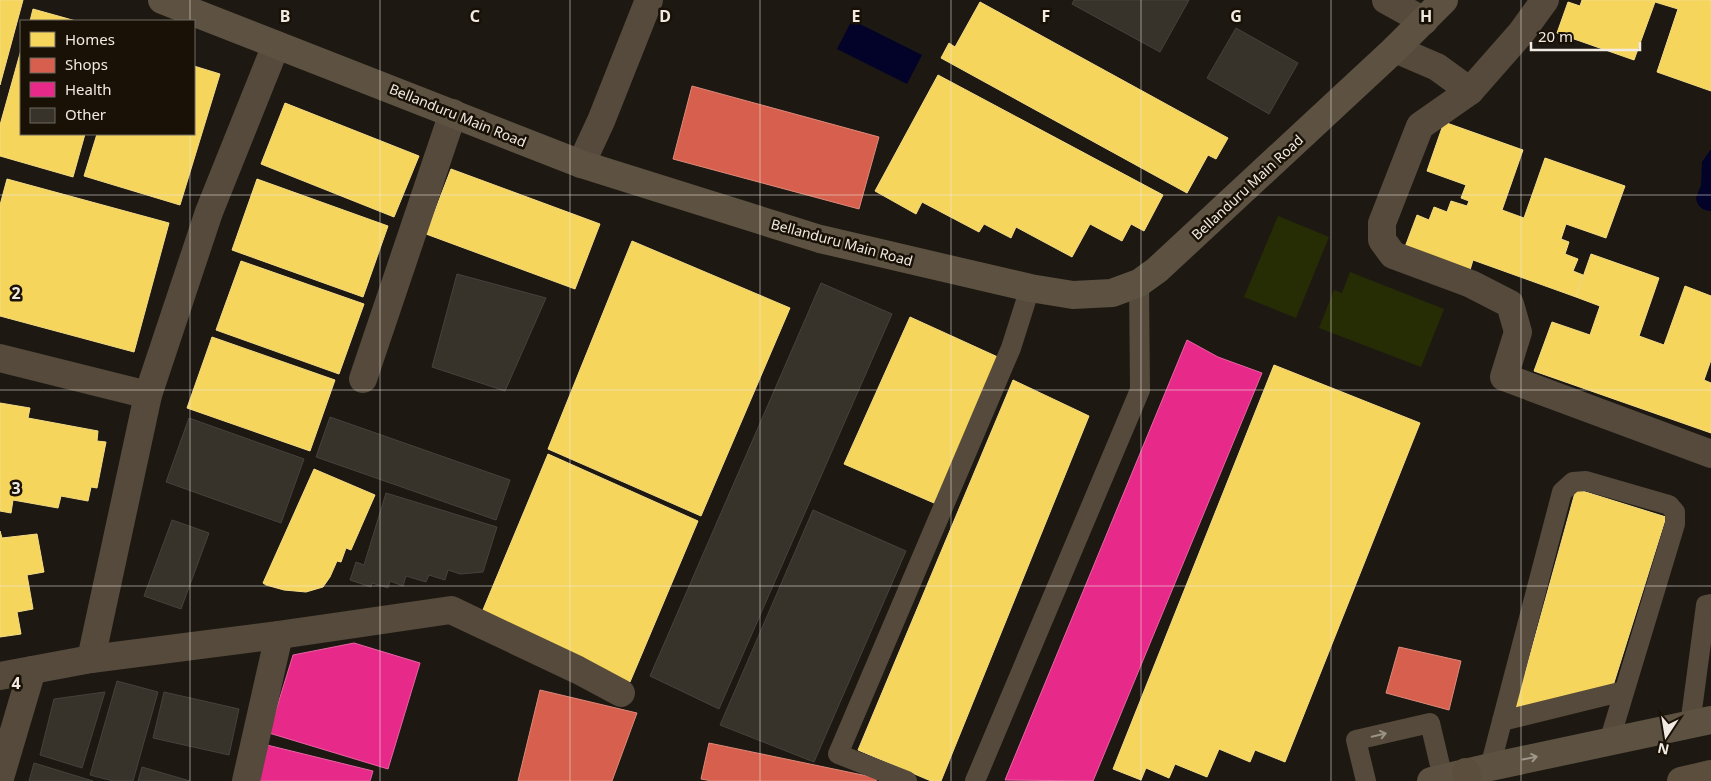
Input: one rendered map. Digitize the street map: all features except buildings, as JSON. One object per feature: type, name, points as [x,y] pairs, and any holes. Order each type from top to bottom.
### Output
[{"type":"highway","points":[[1681,781],[1711,774]]},
{"type":"street","name":"Bellanduru Main Road","points":[[162,0],[581,164],[820,239],[1030,288],[1073,295],[1112,293],[1139,283],[1157,270],[1395,49],[1444,0]]},
{"type":"street","points":[[581,164],[601,121],[649,0]]},
{"type":"street","points":[[1386,0],[1424,21]]},
{"type":"street","points":[[1545,0],[1521,33],[1470,91],[1420,126],[1382,223],[1382,240],[1393,254],[1471,284],[1510,304],[1518,332],[1504,377],[1711,454]]},
{"type":"street","points":[[91,659],[148,395],[209,212],[276,46]]},
{"type":"street","points":[[1395,49],[1437,67],[1470,91]]},
{"type":"street","points":[[363,379],[453,113]]},
{"type":"street","points":[[0,358],[148,395]]},
{"type":"street","points":[[0,676],[91,659],[279,635],[451,610],[578,670],[621,693]]},
{"type":"street","points":[[246,781],[279,635]]},
{"type":"street","points":[[0,778],[32,670]]},
{"type":"street","points":[[1460,776],[1701,723]]},
{"type":"lane","points":[[976,781],[1140,390],[1139,283]]},
{"type":"lane","points":[[907,781],[838,754],[1011,348],[1030,288]]},
{"type":"lane","points":[[1366,781],[1356,740],[1430,723],[1460,776],[1502,721],[1562,492],[1573,482],[1586,481],[1669,504],[1675,512],[1675,524],[1609,742]]},
{"type":"lane","points":[[1701,723],[1706,605],[1711,604]]},
{"type":"lane","points":[[1502,721],[1624,691]]},
{"type":"green space","points":[[1278,216],[1329,237],[1296,318],[1244,297]]},
{"type":"green space","points":[[1350,272],[1444,309],[1421,367],[1319,328],[1334,290],[1342,293]]},
{"type":"water","points":[[852,20],[922,55],[907,84],[837,49]]},
{"type":"water","points":[[1711,149],[1711,211],[1701,208],[1696,198],[1701,185],[1702,162]]}]
